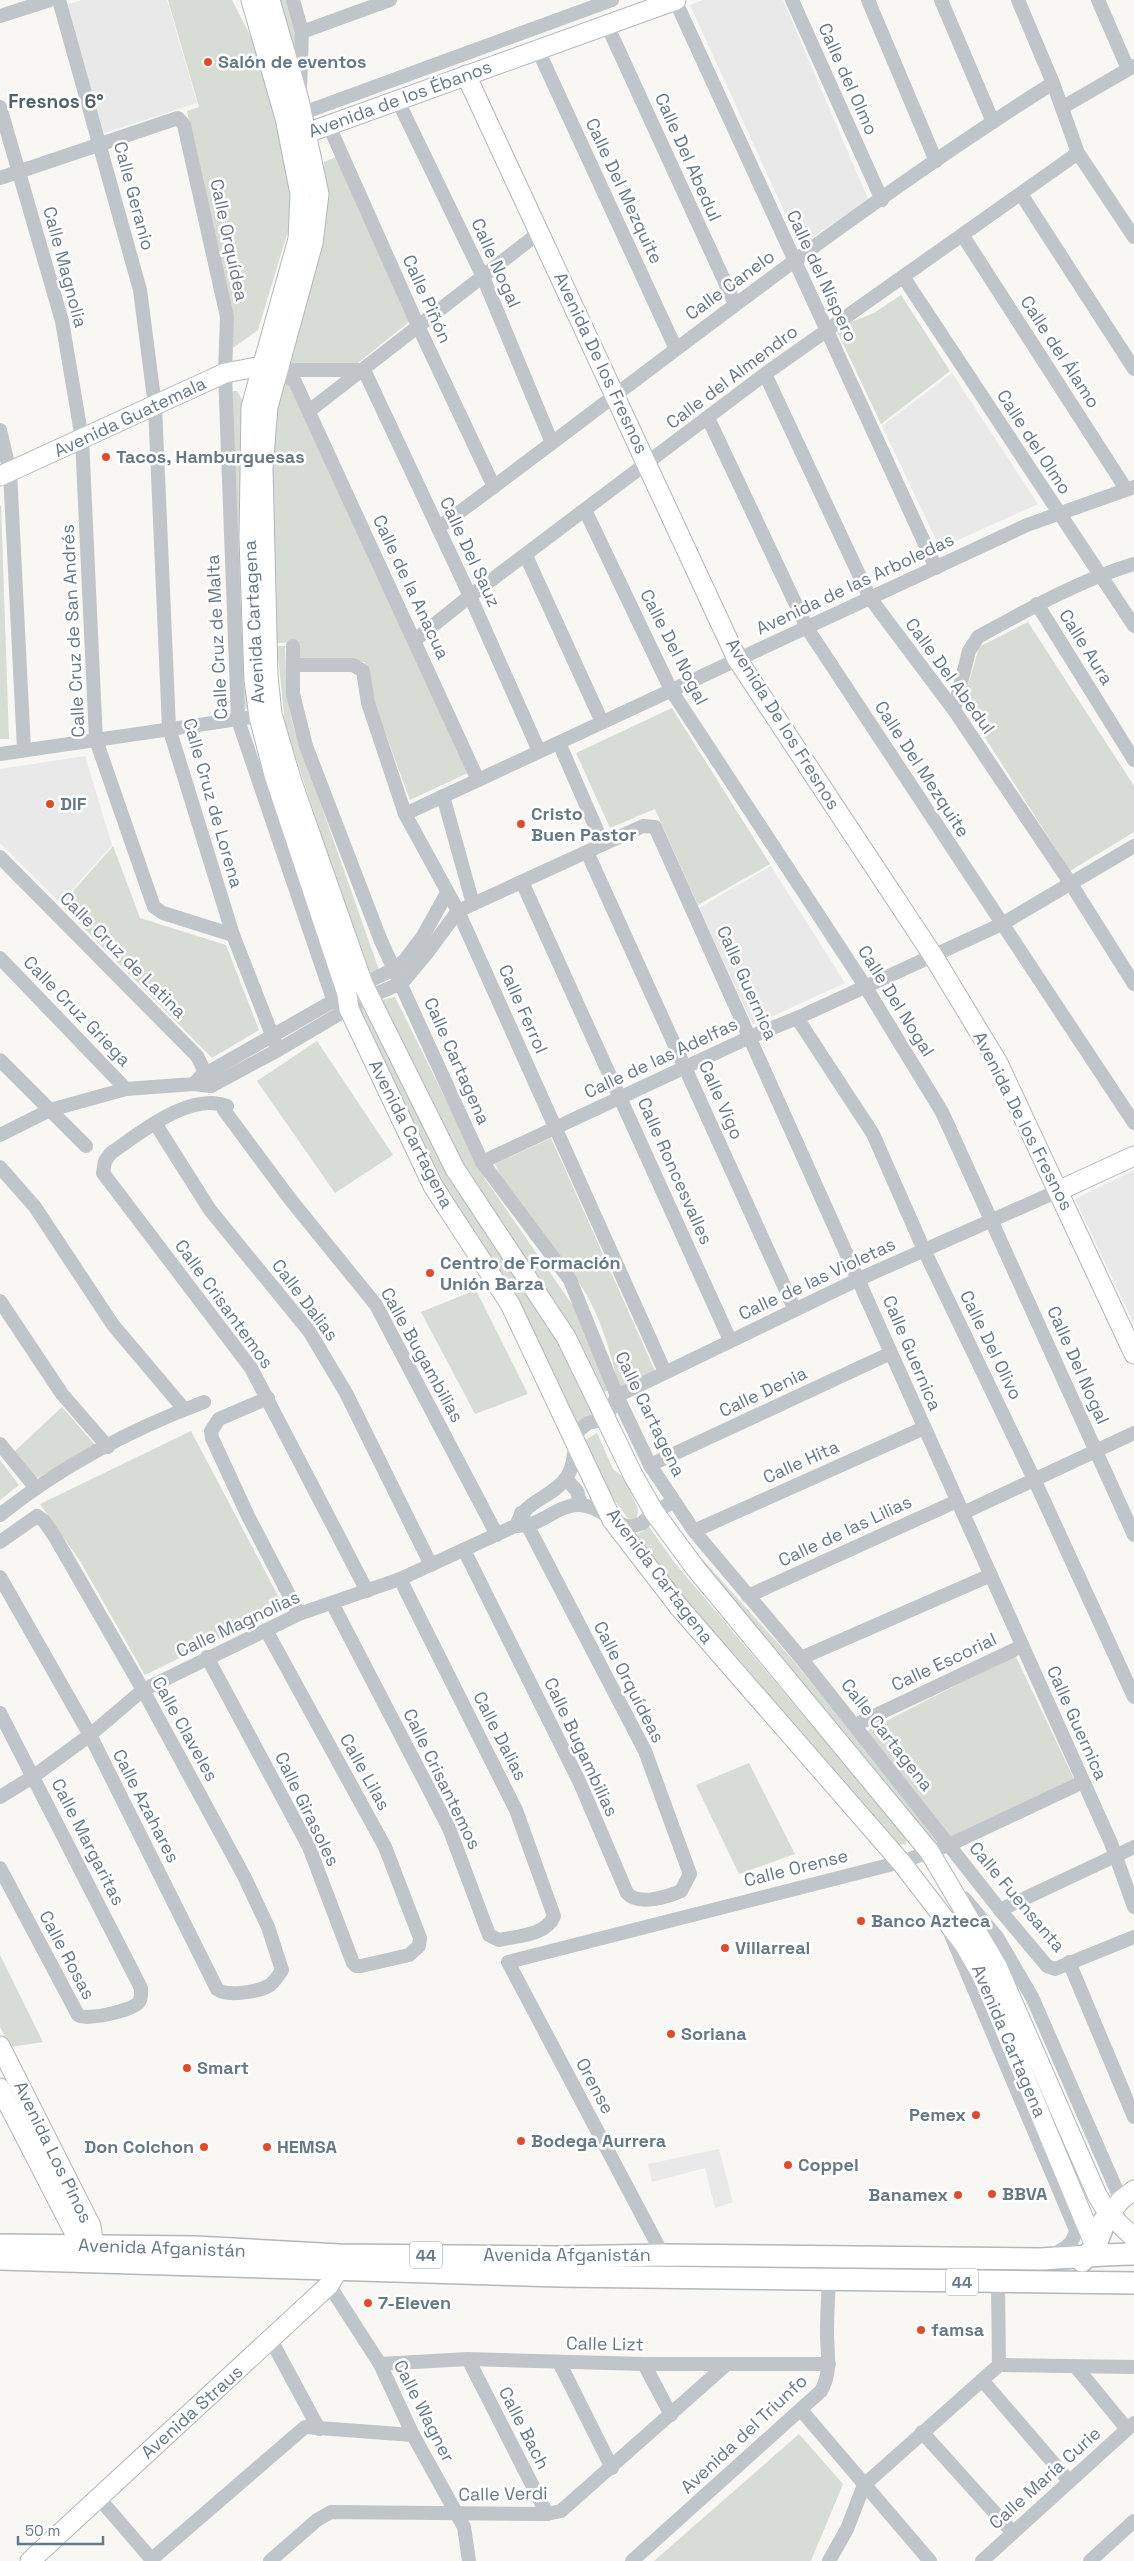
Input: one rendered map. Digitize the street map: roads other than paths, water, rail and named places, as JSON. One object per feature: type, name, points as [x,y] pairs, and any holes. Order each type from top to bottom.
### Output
[{"type":"main road","points":[[998,2283],[1061,2274],[1072,2269],[1089,2250],[1121,2201]]},
{"type":"main road","name":"Avenida Afganistán","points":[[0,2245],[88,2253]]},
{"type":"main road","name":"Avenida Afganistán","points":[[0,2259],[195,2247],[335,2270],[998,2283],[1134,2283]]},
{"type":"main road","points":[[1089,2250],[1107,2268],[1134,2283]]},
{"type":"main road","name":"Avenida Afganistán","points":[[335,2270],[663,2255],[1047,2258],[1089,2250],[1134,2254]]},
{"type":"main road","points":[[829,2280],[844,2266],[886,2264],[895,2258]]},
{"type":"street","points":[[0,16],[50,0]]},
{"type":"street","name":"Calle Geranio","points":[[59,0],[140,290],[155,406]]},
{"type":"street","points":[[241,0],[264,46]]},
{"type":"street","name":"Avenida Cartagena","points":[[251,0],[264,46],[299,136]]},
{"type":"street","name":"Avenida Cartagena","points":[[270,0],[301,106],[299,136],[300,194],[298,239],[270,368],[251,407],[249,468],[254,680],[266,716],[274,775],[352,997],[433,1186],[510,1304],[612,1520],[679,1607],[901,1862],[964,1944],[984,1977],[1089,2250]]},
{"type":"street","points":[[293,0],[302,32],[301,106]]},
{"type":"street","name":"Avenida de los Ébanos","points":[[301,106],[612,0]]},
{"type":"street","name":"Avenida de los Ébanos","points":[[299,136],[676,0]]},
{"type":"street","name":"Calle del Níspero","points":[[676,0],[936,568]]},
{"type":"street","name":"Calle del Olmo","points":[[792,0],[882,200]]},
{"type":"street","points":[[868,0],[936,161]]},
{"type":"street","points":[[941,0],[992,122]]},
{"type":"street","points":[[1018,0],[1053,83],[1078,153],[1134,237]]},
{"type":"street","points":[[1062,106],[1131,67],[1098,0]]},
{"type":"street","points":[[302,32],[383,1]]},
{"type":"street","name":"Calle Del Abedul","points":[[608,25],[734,304]]},
{"type":"street","name":"Calle Del Mezquite","points":[[538,50],[676,349]]},
{"type":"street","name":"Avenida De los Fresnos","points":[[466,75],[737,659],[932,954],[998,1063],[1134,1354]]},
{"type":"street","name":"Calle Canelo","points":[[438,528],[615,396],[734,304],[992,122],[1053,83]]},
{"type":"street","name":"Calle Nogal","points":[[398,101],[483,277],[552,443]]},
{"type":"street","name":"Calle Magnolia","points":[[0,107],[62,320],[82,439]]},
{"type":"street","name":"Calle Orquídea","points":[[100,144],[178,118],[184,125],[227,317],[225,373]]},
{"type":"street","name":"Calle Piñón","points":[[329,126],[419,328],[494,487]]},
{"type":"street","points":[[0,178],[100,144]]},
{"type":"street","name":"Calle del Almendro","points":[[416,640],[470,596],[526,556],[765,374],[827,329],[904,278],[1078,153]]},
{"type":"street","points":[[1020,194],[1134,369]]},
{"type":"street","points":[[309,411],[419,328],[540,232]]},
{"type":"street","name":"Calle del Álamo","points":[[963,236],[1130,488]]},
{"type":"street","name":"Calle del Olmo","points":[[904,278],[1134,626]]},
{"type":"street","points":[[270,368],[364,370]]},
{"type":"street","name":"Avenida Guatemala","points":[[5,474],[225,373],[270,368]]},
{"type":"street","name":"Calle de la Anacua","points":[[270,368],[295,382],[416,640],[478,780]]},
{"type":"street","name":"Calle Del Sauz","points":[[364,370],[470,596],[539,751]]},
{"type":"street","name":"Calle Cruz de Malta","points":[[225,373],[238,720],[352,997]]},
{"type":"street","name":"Calle Del Abedul","points":[[765,374],[870,598],[954,710],[1071,884],[1134,984]]},
{"type":"street","name":"Calle Cruz de Lorena","points":[[155,406],[169,728],[233,935],[276,1044]]},
{"type":"street","name":"Calle Del Mezquite","points":[[708,418],[807,628],[1134,1123]]},
{"type":"street","points":[[0,430],[5,474],[24,749]]},
{"type":"street","name":"Calle Cruz de San Andrés","points":[[82,439],[96,740],[154,907],[163,912],[233,935]]},
{"type":"street","name":"Avenida de las Arboledas","points":[[405,814],[1057,512],[1130,488]]},
{"type":"street","name":"Calle Del Nogal","points":[[585,510],[671,690],[865,986],[942,1112],[1134,1535]]},
{"type":"street","points":[[526,556],[602,722]]},
{"type":"street","points":[[954,710],[973,643],[978,637],[1037,604],[1101,574],[1134,564]]},
{"type":"street","name":"Calle Aura","points":[[1037,604],[1134,760]]},
{"type":"street","points":[[293,646],[292,694],[306,746],[381,942],[402,983]]},
{"type":"street","name":"Calle Ferrol","points":[[293,665],[353,665],[364,671],[368,702],[405,814],[458,911],[665,1372]]},
{"type":"street","points":[[0,754],[169,728],[266,716]]},
{"type":"street","points":[[352,997],[402,983],[458,911],[603,844],[559,743]]},
{"type":"street","points":[[443,796],[473,904]]},
{"type":"street","name":"Calle Guernica","points":[[603,844],[643,826],[651,826],[657,830],[860,1279],[924,1428],[1116,1856],[1134,1907]]},
{"type":"street","name":"Calle de las Adelfas","points":[[482,1162],[750,1037],[797,1018],[932,954],[1002,924],[1133,849]]},
{"type":"street","name":"Calle Vigo","points":[[587,852],[795,1310]]},
{"type":"street","name":"Calle Cruz de Latina","points":[[0,857],[197,1056],[209,1080]]},
{"type":"street","name":"Calle Roncesvalles","points":[[522,882],[730,1340]]},
{"type":"street","points":[[0,1135],[50,1110],[126,1089],[194,1084],[209,1080],[276,1044],[352,997],[405,960],[423,936],[447,893]]},
{"type":"street","name":"Calle Cruz Griega","points":[[0,958],[126,1089]]},
{"type":"street","name":"Calle Cartagena","points":[[402,983],[482,1162],[570,1280],[617,1396],[650,1465],[673,1502],[694,1531],[855,1725],[949,1845]]},
{"type":"street","name":"Avenida Cartagena","points":[[352,997],[455,1169],[566,1337],[633,1475],[654,1512],[696,1570],[924,1846],[944,1874],[997,1966],[1097,2195],[1121,2201],[1134,2238]]},
{"type":"street","name":"Calle Del Olivo","points":[[797,1018],[873,1134],[924,1250],[1034,1479],[1134,1697]]},
{"type":"street","points":[[0,1060],[86,1146]]},
{"type":"street","name":"Calle Bugambilias","points":[[155,1123],[182,1107],[217,1103],[227,1106],[224,1110],[290,1199],[376,1305],[496,1535]]},
{"type":"street","name":"Calle Crisantemos","points":[[155,1123],[110,1153],[105,1161],[103,1173],[251,1368],[367,1591]]},
{"type":"street","name":"Calle Dalias","points":[[155,1123],[210,1210],[309,1331],[346,1393],[431,1565]]},
{"type":"street","points":[[1058,1190],[1134,1156]]},
{"type":"street","points":[[0,1167],[35,1207],[113,1325],[184,1409]]},
{"type":"street","name":"Calle de las Violetas","points":[[617,1396],[860,1279],[993,1221],[1058,1190]]},
{"type":"street","points":[[0,1301],[62,1394],[108,1447]]},
{"type":"street","name":"Calle Denia","points":[[650,1465],[892,1353]]},
{"type":"street","points":[[606,1420],[617,1396]]},
{"type":"street","points":[[268,1398],[219,1419],[211,1431],[212,1438],[248,1516],[299,1614]]},
{"type":"street","points":[[0,1515],[35,1487],[108,1447],[184,1409],[204,1402]]},
{"type":"street","name":"Calle Magnolias","points":[[521,1522],[566,1479],[573,1465],[579,1430],[588,1423],[606,1420]]},
{"type":"street","name":"Calle Hita","points":[[694,1531],[924,1428]]},
{"type":"street","name":"Calle de las Lilias","points":[[748,1596],[960,1507],[1034,1479],[1134,1432]]},
{"type":"street","points":[[0,1444],[35,1487]]},
{"type":"street","points":[[566,1479],[577,1490],[581,1505],[596,1510],[622,1525],[634,1526],[673,1502]]},
{"type":"street","name":"Calle Magnolias","points":[[0,1797],[34,1776],[90,1736],[143,1690],[299,1614],[400,1579],[521,1522],[567,1507],[581,1505]]},
{"type":"street","name":"Calle Claveles","points":[[0,1542],[37,1516],[44,1521],[55,1537],[143,1690],[244,1876],[268,1927],[282,1970]]},
{"type":"street","name":"Calle Orquídeas","points":[[521,1522],[645,1751],[690,1874]]},
{"type":"street","name":"Calle Bugambilias","points":[[464,1550],[580,1783],[627,1893],[638,1900],[672,1895],[681,1891],[690,1874]]},
{"type":"street","points":[[801,1658],[991,1575]]},
{"type":"street","name":"Calle Azahares","points":[[0,1577],[90,1736],[217,1989],[227,1993],[264,1988],[271,1984],[282,1970]]},
{"type":"street","name":"Calle Dalias","points":[[400,1579],[516,1810],[554,1916]]},
{"type":"street","name":"Calle Crisantemos","points":[[332,1603],[449,1828],[490,1935],[499,1940],[544,1929],[551,1923],[554,1916]]},
{"type":"street","name":"Calle Lilas","points":[[266,1630],[385,1847],[420,1938]]},
{"type":"street","name":"Calle Escorial","points":[[855,1725],[1022,1646]]},
{"type":"street","name":"Calle Girasoles","points":[[207,1658],[309,1847],[353,1963],[361,1966],[409,1955],[419,1946],[420,1938]]},
{"type":"street","name":"Calle Margaritas","points":[[0,1713],[34,1776],[141,1988]]},
{"type":"street","name":"Calle Orense","points":[[508,1962],[901,1862],[924,1846],[949,1845],[1083,1782]]},
{"type":"street","name":"Calle Fuensanta","points":[[949,1845],[1047,1966],[1055,1969],[1069,1962],[1134,2117]]},
{"type":"street","points":[[888,1847],[908,1848],[924,1846]]},
{"type":"street","points":[[1000,1910],[1134,1847]]},
{"type":"street","name":"Calle Rosas","points":[[0,1868],[78,2015],[88,2019],[131,2007],[138,2003],[141,1997],[141,1988]]},
{"type":"street","points":[[926,1894],[927,1881],[931,1876],[944,1874]]},
{"type":"street","points":[[943,1916],[1076,2230],[1074,2241],[1067,2248],[1047,2258]]},
{"type":"street","points":[[1069,1962],[1133,1939]]},
{"type":"street","name":"Orense","points":[[508,1962],[663,2255]]},
{"type":"street","name":"Avenida Los Pinos","points":[[0,2046],[91,2226],[88,2253]]},
{"type":"street","name":"Avenida Los Pinos","points":[[0,2088],[88,2253]]},
{"type":"street","name":"Avenida Straus","points":[[39,2558],[98,2496],[271,2340],[335,2270]]},
{"type":"street","name":"Calle Wagner","points":[[335,2270],[413,2434],[464,2527],[469,2561]]},
{"type":"street","name":"Avenida del Triunfo","points":[[632,2561],[821,2391],[825,2384],[829,2364],[827,2334],[829,2280]]},
{"type":"street","points":[[998,2283],[999,2365]]},
{"type":"street","points":[[271,2340],[319,2429]]},
{"type":"street","name":"Calle Lizt","points":[[380,2364],[468,2359],[644,2364],[829,2364]]},
{"type":"street","name":"Calle Bach","points":[[468,2359],[547,2514]]},
{"type":"street","points":[[559,2362],[612,2468]]},
{"type":"street","points":[[644,2364],[671,2415]]},
{"type":"street","name":"Calle Verdi","points":[[270,2561],[317,2520],[331,2512],[547,2514],[561,2511],[728,2364]]},
{"type":"street","points":[[829,2561],[847,2529],[864,2485],[999,2365],[1134,2367]]},
{"type":"street","points":[[1076,2367],[1131,2426]]},
{"type":"street","points":[[982,2380],[1069,2481]]},
{"type":"street","points":[[801,2410],[930,2561]]},
{"type":"street","name":"Calle María Curie","points":[[982,2561],[1131,2426]]},
{"type":"street","points":[[98,2496],[152,2560],[304,2427],[413,2434]]},
{"type":"street","points":[[922,2432],[1013,2533]]},
{"type":"street","points":[[1093,2560],[1134,2521]]},
{"type":"place","name":"Salón de eventos","points":[[208,62]]},
{"type":"place","name":"Tacos, Hamburguesas","points":[[106,457]]},
{"type":"place","name":"DIF","points":[[50,804]]},
{"type":"place","name":"Cristo Buen Pastor","points":[[521,824]]},
{"type":"place","name":"Centro de Formación Unión Barza","points":[[430,1273]]},
{"type":"place","name":"Banco Azteca","points":[[861,1921]]},
{"type":"place","name":"Villarreal","points":[[725,1948]]},
{"type":"place","name":"Soriana","points":[[671,2034]]},
{"type":"place","name":"Smart","points":[[187,2068]]},
{"type":"place","name":"Pemex","points":[[976,2115]]},
{"type":"place","name":"Bodega Aurrera","points":[[521,2141]]},
{"type":"place","name":"Don Colchon","points":[[204,2147]]},
{"type":"place","name":"HEMSA","points":[[267,2147]]},
{"type":"place","name":"Coppel","points":[[788,2165]]},
{"type":"place","name":"BBVA","points":[[992,2194]]},
{"type":"place","name":"Banamex","points":[[958,2195]]},
{"type":"place","name":"7-Eleven","points":[[368,2303]]},
{"type":"place","name":"famsa","points":[[921,2330]]},
{"type":"district","name":"Fresnos 6°","points":[[56,101]]}]
